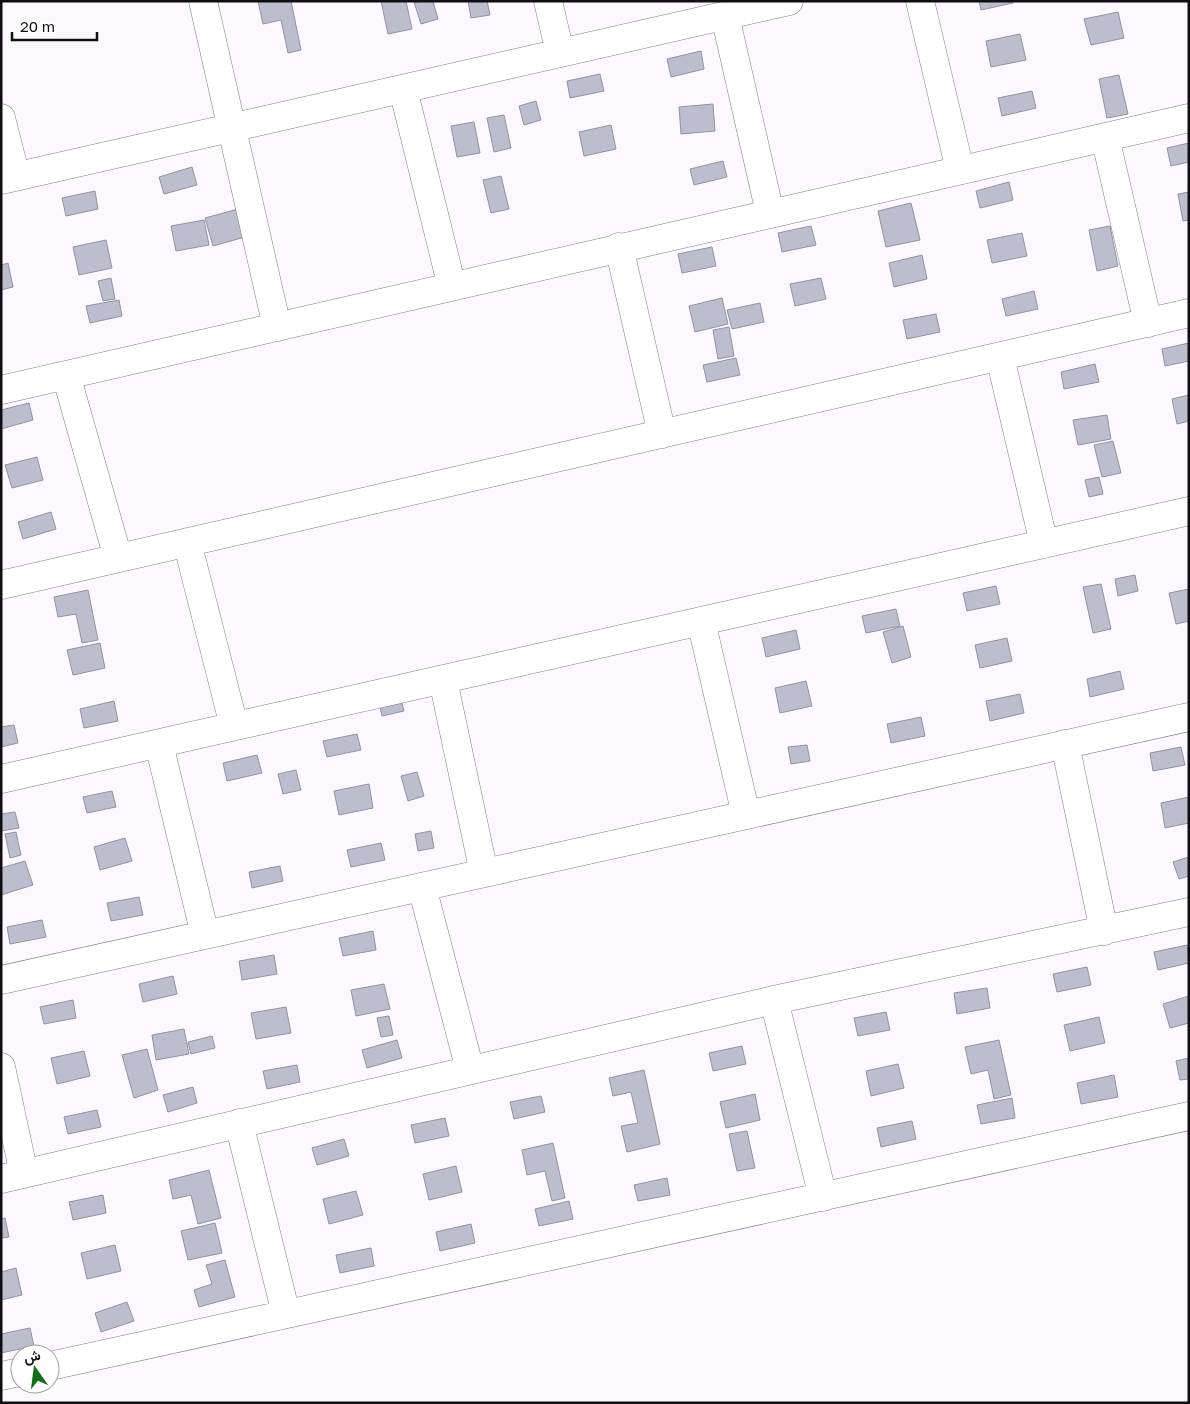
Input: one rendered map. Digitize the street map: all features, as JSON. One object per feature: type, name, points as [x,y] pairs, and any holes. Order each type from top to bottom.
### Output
[{"type":"street","points":[[203,1],[277,327]]},
{"type":"street","points":[[548,1],[560,53]]},
{"type":"street","points":[[1,118],[9,179],[789,1]]},
{"type":"street","points":[[920,1],[960,170]]},
{"type":"street","points":[[725,16],[770,213]]},
{"type":"street","points":[[404,89],[452,287]]},
{"type":"street","points":[[1,390],[1189,118]]},
{"type":"street","points":[[1106,137],[1148,323]]},
{"type":"street","points":[[619,247],[662,434]]},
{"type":"street","points":[[1,584],[1189,313]]},
{"type":"street","points":[[1000,357],[1044,544]]},
{"type":"street","points":[[66,375],[118,558]]},
{"type":"street","points":[[1,779],[1189,511]]},
{"type":"street","points":[[187,542],[234,726]]},
{"type":"street","points":[[701,621],[746,815]]},
{"type":"street","points":[[443,680],[484,873]]},
{"type":"street","points":[[1,980],[1189,717]]},
{"type":"street","points":[[159,744],[205,935]]},
{"type":"street","points":[[1065,744],[1104,931]]},
{"type":"street","points":[[422,887],[470,1070]]},
{"type":"street","points":[[1,1067],[13,1176],[774,1000],[1189,912]]},
{"type":"street","points":[[774,1000],[822,1197]]},
{"type":"street","points":[[60,1364],[1189,1116]]},
{"type":"street","points":[[239,1123],[286,1314]]},
{"type":"building","points":[[258,1],[291,1],[301,50],[288,53],[281,20],[263,24]]},
{"type":"building","points":[[381,1],[406,1],[412,29],[388,34]]},
{"type":"building","points":[[433,1],[438,19],[421,24],[414,2]]},
{"type":"building","points":[[468,1],[487,1],[490,15],[471,18]]},
{"type":"building","points":[[979,1],[1013,1],[1013,3],[981,10]]},
{"type":"building","points":[[1118,12],[1124,38],[1091,45],[1084,19]]},
{"type":"building","points":[[1020,34],[1026,60],[991,67],[986,41]]},
{"type":"building","points":[[701,51],[704,69],[671,77],[667,59]]},
{"type":"building","points":[[600,74],[604,91],[570,98],[567,81]]},
{"type":"building","points":[[1119,75],[1128,114],[1107,118],[1099,79]]},
{"type":"building","points":[[1032,91],[1036,108],[1002,116],[998,98]]},
{"type":"building","points":[[536,101],[541,120],[524,125],[519,106]]},
{"type":"building","points":[[713,104],[715,131],[681,134],[679,107]]},
{"type":"building","points":[[504,115],[511,148],[494,152],[487,118]]},
{"type":"building","points":[[474,122],[480,153],[457,157],[451,126]]},
{"type":"building","points":[[611,125],[616,149],[584,156],[579,132]]},
{"type":"building","points":[[1189,143],[1189,162],[1171,166],[1167,148]]},
{"type":"building","points":[[723,161],[727,177],[694,185],[690,169]]},
{"type":"building","points":[[192,167],[197,185],[164,194],[159,177]]},
{"type":"building","points":[[501,176],[509,209],[491,213],[483,180]]},
{"type":"building","points":[[1009,182],[1013,200],[980,208],[976,191]]},
{"type":"building","points":[[95,191],[98,209],[66,216],[62,198]]},
{"type":"building","points":[[1189,192],[1189,220],[1183,221],[1178,194]]},
{"type":"building","points":[[911,203],[920,240],[886,247],[878,211]]},
{"type":"building","points":[[238,209],[245,237],[213,246],[205,218]]},
{"type":"building","points":[[204,220],[209,245],[176,251],[171,226]]},
{"type":"building","points":[[811,226],[816,245],[782,252],[778,233]]},
{"type":"building","points":[[1110,226],[1118,266],[1097,271],[1089,230]]},
{"type":"building","points":[[1022,233],[1027,256],[992,263],[987,240]]},
{"type":"building","points":[[106,240],[112,268],[79,275],[73,247]]},
{"type":"building","points":[[712,247],[716,266],[682,273],[678,254]]},
{"type":"building","points":[[922,255],[927,279],[894,287],[889,263]]},
{"type":"building","points":[[8,263],[13,287],[1,290],[1,265]]},
{"type":"building","points":[[111,278],[115,299],[103,301],[98,281]]},
{"type":"building","points":[[821,278],[826,299],[795,306],[790,284]]},
{"type":"building","points":[[1034,291],[1038,309],[1006,316],[1002,299]]},
{"type":"building","points":[[722,298],[728,324],[695,332],[689,306]]},
{"type":"building","points":[[119,300],[122,316],[90,323],[86,306]]},
{"type":"building","points":[[760,303],[764,322],[732,329],[727,310]]},
{"type":"building","points":[[936,314],[940,332],[907,339],[903,320]]},
{"type":"building","points":[[729,327],[734,356],[718,359],[713,330]]},
{"type":"building","points":[[1189,343],[1189,361],[1165,366],[1162,349]]},
{"type":"building","points":[[736,358],[740,375],[707,382],[703,365]]},
{"type":"building","points":[[1095,364],[1099,382],[1064,389],[1061,372]]},
{"type":"building","points":[[1189,395],[1189,421],[1177,424],[1172,399]]},
{"type":"building","points":[[29,403],[33,420],[1,429],[1,410]]},
{"type":"building","points":[[1107,415],[1111,439],[1078,445],[1073,420]]},
{"type":"building","points":[[1113,441],[1121,473],[1102,477],[1094,445]]},
{"type":"building","points":[[37,457],[43,480],[12,488],[5,465]]},
{"type":"building","points":[[1099,477],[1103,494],[1089,497],[1085,480]]},
{"type":"building","points":[[51,512],[56,529],[23,539],[18,522]]},
{"type":"building","points":[[1135,575],[1138,591],[1118,596],[1115,579]]},
{"type":"building","points":[[1101,584],[1111,629],[1093,633],[1083,587]]},
{"type":"building","points":[[996,586],[1000,604],[967,611],[963,593]]},
{"type":"building","points":[[1189,589],[1189,621],[1176,624],[1169,593]]},
{"type":"building","points":[[88,590],[98,640],[82,643],[76,614],[58,617],[54,597]]},
{"type":"building","points":[[896,609],[900,626],[866,633],[862,616]]},
{"type":"building","points":[[903,626],[911,657],[892,663],[883,632]]},
{"type":"building","points":[[796,630],[800,649],[766,657],[762,638]]},
{"type":"building","points":[[1007,638],[1012,661],[980,668],[975,645]]},
{"type":"building","points":[[100,643],[105,668],[73,675],[67,650]]},
{"type":"building","points":[[1120,671],[1124,689],[1090,697],[1087,679]]},
{"type":"building","points":[[806,681],[812,706],[780,713],[775,688]]},
{"type":"building","points":[[1020,694],[1024,713],[990,721],[986,701]]},
{"type":"building","points":[[400,696],[404,711],[382,716],[379,702]]},
{"type":"building","points":[[114,701],[118,721],[84,728],[80,709]]},
{"type":"building","points":[[921,717],[925,736],[891,743],[887,724]]},
{"type":"building","points":[[14,725],[18,743],[1,747],[1,727]]},
{"type":"building","points":[[357,734],[361,750],[327,757],[323,741]]},
{"type":"building","points":[[807,745],[810,761],[791,764],[788,747]]},
{"type":"building","points":[[1181,747],[1185,765],[1153,771],[1150,753]]},
{"type":"building","points":[[257,755],[262,773],[227,781],[223,763]]},
{"type":"building","points":[[296,770],[301,790],[283,794],[278,774]]},
{"type":"building","points":[[417,772],[424,796],[408,801],[401,776]]},
{"type":"building","points":[[369,784],[373,808],[339,815],[334,791]]},
{"type":"building","points":[[112,791],[116,807],[87,813],[83,797]]},
{"type":"building","points":[[1189,797],[1189,823],[1165,828],[1161,803]]},
{"type":"building","points":[[15,812],[19,828],[1,831],[1,814]]},
{"type":"building","points":[[431,831],[434,848],[418,851],[415,834]]},
{"type":"building","points":[[16,832],[21,855],[10,858],[5,834]]},
{"type":"building","points":[[125,838],[132,861],[100,870],[94,847]]},
{"type":"building","points":[[381,843],[385,860],[351,867],[347,850]]},
{"type":"building","points":[[1189,857],[1189,876],[1179,879],[1173,862]]},
{"type":"building","points":[[25,861],[33,885],[1,895],[1,868]]},
{"type":"building","points":[[280,866],[283,881],[252,888],[249,872]]},
{"type":"building","points":[[139,897],[143,915],[111,921],[107,903]]},
{"type":"building","points":[[42,920],[46,937],[10,944],[7,927]]},
{"type":"building","points":[[373,931],[376,950],[343,956],[339,938]]},
{"type":"building","points":[[1187,945],[1189,963],[1158,970],[1154,952]]},
{"type":"building","points":[[274,955],[277,974],[242,980],[239,961]]},
{"type":"building","points":[[1087,967],[1091,985],[1057,992],[1053,974]]},
{"type":"building","points":[[173,976],[177,994],[143,1002],[139,984]]},
{"type":"building","points":[[384,984],[390,1009],[356,1016],[351,990]]},
{"type":"building","points":[[987,988],[990,1008],[957,1014],[954,993]]},
{"type":"building","points":[[1189,996],[1189,1023],[1170,1028],[1163,1004]]},
{"type":"building","points":[[73,1000],[76,1018],[44,1024],[40,1007]]},
{"type":"building","points":[[286,1007],[291,1033],[256,1039],[251,1013]]},
{"type":"building","points":[[886,1012],[890,1030],[858,1036],[854,1018]]},
{"type":"building","points":[[389,1016],[393,1035],[381,1037],[377,1018]]},
{"type":"building","points":[[1099,1017],[1105,1043],[1070,1051],[1064,1025]]},
{"type":"building","points":[[184,1029],[189,1054],[156,1060],[152,1035]]},
{"type":"building","points":[[212,1036],[215,1048],[191,1054],[188,1042]]},
{"type":"building","points":[[397,1040],[402,1058],[367,1068],[362,1050]]},
{"type":"building","points":[[999,1040],[1011,1095],[994,1099],[988,1070],[971,1074],[965,1047]]},
{"type":"building","points":[[742,1046],[746,1064],[713,1071],[709,1053]]},
{"type":"building","points":[[147,1049],[158,1090],[134,1098],[122,1055]]},
{"type":"building","points":[[84,1051],[90,1076],[57,1084],[51,1058]]},
{"type":"building","points":[[1189,1058],[1189,1079],[1180,1080],[1176,1061]]},
{"type":"building","points":[[898,1064],[904,1088],[871,1096],[866,1071]]},
{"type":"building","points":[[297,1065],[300,1082],[267,1089],[263,1071]]},
{"type":"building","points":[[644,1070],[660,1144],[627,1152],[621,1126],[638,1123],[631,1092],[613,1096],[609,1078]]},
{"type":"building","points":[[1114,1075],[1118,1097],[1081,1104],[1077,1083]]},
{"type":"building","points":[[193,1087],[197,1103],[168,1112],[163,1095]]},
{"type":"building","points":[[755,1094],[760,1120],[726,1128],[720,1102]]},
{"type":"building","points":[[541,1096],[545,1112],[514,1119],[510,1102]]},
{"type":"building","points":[[1012,1098],[1015,1118],[981,1124],[977,1105]]},
{"type":"building","points":[[97,1110],[101,1127],[68,1134],[64,1117]]},
{"type":"building","points":[[445,1118],[449,1136],[415,1143],[411,1125]]},
{"type":"building","points":[[912,1121],[916,1139],[881,1147],[877,1128]]},
{"type":"building","points":[[747,1131],[755,1168],[737,1171],[729,1134]]},
{"type":"building","points":[[344,1139],[349,1156],[317,1165],[312,1148]]},
{"type":"building","points":[[553,1143],[565,1198],[552,1201],[545,1171],[527,1175],[522,1150]]},
{"type":"building","points":[[456,1166],[462,1192],[429,1200],[423,1174]]},
{"type":"building","points":[[209,1170],[221,1218],[198,1224],[191,1195],[173,1199],[169,1180]]},
{"type":"building","points":[[667,1178],[670,1195],[638,1201],[634,1185]]},
{"type":"building","points":[[356,1191],[363,1215],[329,1224],[323,1199]]},
{"type":"building","points":[[103,1195],[106,1213],[73,1220],[69,1202]]},
{"type":"building","points":[[569,1201],[573,1219],[539,1226],[535,1209]]},
{"type":"building","points":[[5,1218],[9,1237],[1,1238],[1,1219]]},
{"type":"building","points":[[215,1223],[222,1253],[188,1260],[181,1231]]},
{"type":"building","points":[[471,1224],[475,1243],[440,1251],[436,1232]]},
{"type":"building","points":[[115,1245],[121,1271],[87,1279],[81,1253]]},
{"type":"building","points":[[371,1248],[374,1266],[340,1273],[336,1255]]},
{"type":"building","points":[[225,1260],[235,1297],[199,1307],[194,1290],[212,1284],[206,1265]]},
{"type":"building","points":[[16,1268],[22,1295],[1,1300],[1,1272]]},
{"type":"building","points":[[127,1302],[134,1321],[101,1332],[95,1313]]},
{"type":"building","points":[[30,1328],[34,1344],[10,1344],[10,1351],[1,1353],[1,1334]]}]
